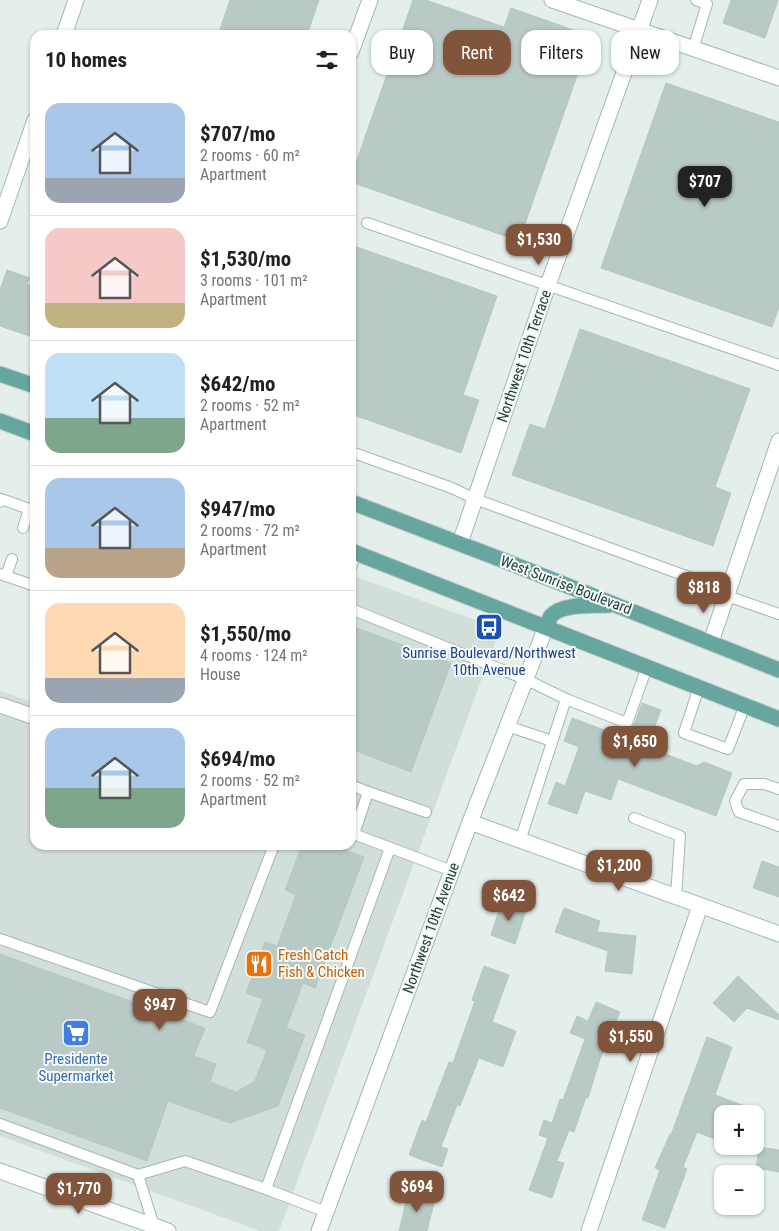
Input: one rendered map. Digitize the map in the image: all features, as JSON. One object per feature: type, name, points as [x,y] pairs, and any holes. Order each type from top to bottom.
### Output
[{"type":"main road","points":[[0,374],[30,384]]},
{"type":"main road","points":[[0,422],[30,432]]},
{"type":"main road","name":"West Sunrise Boulevard","points":[[356,504],[618,605],[779,670]]},
{"type":"main road","points":[[356,553],[779,718]]},
{"type":"main road","points":[[546,627],[552,615],[562,610],[579,606],[618,605]]},
{"type":"street","points":[[66,30],[76,0]]},
{"type":"street","points":[[356,38],[370,0]]},
{"type":"street","points":[[552,0],[637,30]]},
{"type":"street","name":"Northwest 10th Terrace","points":[[640,30],[650,0]]},
{"type":"street","points":[[679,44],[779,78]]},
{"type":"street","name":"Northwest 10th Terrace","points":[[460,543],[548,285],[624,75]]},
{"type":"street","points":[[0,220],[30,134]]},
{"type":"street","points":[[710,642],[779,441]]},
{"type":"street","name":"Northwest 10th Avenue","points":[[319,1231],[470,822],[546,627]]},
{"type":"street","points":[[0,705],[30,715]]},
{"type":"street","points":[[470,822],[779,934]]},
{"type":"street","points":[[590,1231],[700,906]]},
{"type":"street","points":[[0,1171],[161,1228]]},
{"type":"lane","points":[[693,49],[707,4],[696,0]]},
{"type":"lane","points":[[367,223],[779,365]]},
{"type":"lane","points":[[356,454],[697,580],[727,596],[779,614]]},
{"type":"lane","points":[[0,502],[1,499],[30,509]]},
{"type":"lane","points":[[22,528],[30,514]]},
{"type":"lane","points":[[12,559],[3,575],[30,583]]},
{"type":"lane","points":[[356,611],[525,679],[566,699],[627,723],[647,666]]},
{"type":"lane","points":[[699,687],[684,733],[728,749],[745,705]]},
{"type":"lane","points":[[520,841],[566,699]]},
{"type":"lane","points":[[507,726],[552,741]]},
{"type":"lane","points":[[779,789],[764,784],[744,784],[735,801],[739,812],[779,826]]},
{"type":"lane","points":[[356,787],[426,812]]},
{"type":"lane","points":[[356,826],[368,792]]},
{"type":"lane","points":[[634,818],[680,836],[676,897]]},
{"type":"lane","points":[[356,835],[452,871]]},
{"type":"lane","points":[[266,1189],[390,848]]},
{"type":"lane","points":[[0,939],[210,1012],[272,850]]},
{"type":"lane","points":[[0,1124],[138,1176],[185,1161],[326,1212]]},
{"type":"lane","points":[[138,1176],[161,1228]]},
{"type":"shaded area","points":[[356,577],[500,629],[279,1231],[260,1231],[0,1136],[0,691],[30,701],[30,850],[356,850]]},
{"type":"building","points":[[230,0],[319,0],[309,30],[220,30]]},
{"type":"building","points":[[413,0],[426,0],[504,27],[511,8],[573,30],[521,30],[521,75],[577,75],[519,241],[356,184],[356,163],[387,75],[433,75],[433,30],[402,30]]},
{"type":"building","points":[[731,0],[778,0],[765,38],[723,23]]},
{"type":"building","points":[[666,83],[779,122],[779,307],[772,327],[601,268]]},
{"type":"building","points":[[356,247],[497,296],[463,395],[479,400],[461,453],[356,416]]},
{"type":"building","points":[[7,270],[30,278],[27,284],[30,285],[30,336],[0,326],[0,290]]},
{"type":"building","points":[[580,329],[750,389],[715,487],[731,493],[713,546],[512,475],[530,424],[545,429]]},
{"type":"building","points":[[356,628],[451,663],[411,772],[356,751]]},
{"type":"building","points":[[642,703],[661,710],[647,747],[697,766],[704,762],[732,773],[716,816],[618,779],[611,800],[585,791],[577,814],[548,804],[556,782],[565,786],[579,747],[564,741],[572,718],[629,739]]},
{"type":"building","points":[[300,850],[345,850],[364,857],[315,988],[303,983],[286,1028],[305,1035],[278,1106],[230,1123],[168,1101],[147,1161],[0,1108],[0,954],[205,1028],[194,1056],[216,1064],[210,1082],[236,1092],[255,1081],[267,1050],[247,1042],[263,999],[246,993],[265,942],[277,946],[296,895],[285,890]]},
{"type":"building","points":[[762,861],[779,867],[779,897],[753,888]]},
{"type":"building","points":[[503,899],[527,908],[515,944],[491,935]]},
{"type":"building","points":[[564,908],[600,921],[597,932],[636,936],[632,974],[605,971],[608,951],[555,932]]},
{"type":"building","points":[[484,966],[509,975],[492,1022],[516,1031],[503,1067],[479,1058],[460,1106],[457,1105],[441,1147],[448,1149],[442,1167],[409,1155],[422,1120],[426,1122],[449,1062],[453,1063],[475,1001],[472,1000]]},
{"type":"building","points":[[738,976],[779,1015],[779,1020],[747,1008],[734,1022],[713,1003]]},
{"type":"building","points":[[596,1002],[620,1012],[600,1059],[588,1098],[586,1097],[574,1132],[569,1130],[557,1161],[564,1163],[552,1198],[529,1190],[548,1138],[539,1135],[544,1120],[552,1123],[560,1099],[563,1100],[585,1039],[570,1033],[577,1016],[588,1021]]},
{"type":"building","points":[[707,1037],[732,1047],[715,1095],[742,1105],[714,1105],[714,1139],[697,1132],[683,1167],[687,1169],[665,1228],[642,1220],[660,1170],[655,1168],[671,1135]]},
{"type":"building","points":[[764,1148],[779,1150],[779,1172],[764,1169],[764,1165],[756,1165],[758,1155],[764,1155]]},
{"type":"building","points":[[408,1193],[435,1199],[427,1231],[399,1231]]},
{"type":"place","name":"Sunrise Boulevard/Northwest 10th Avenue","points":[[489,627]]},
{"type":"place","name":"Fresh Catch Fish & Chicken","points":[[259,964]]},
{"type":"place","name":"Presidente Supermarket","points":[[76,1033]]}]
